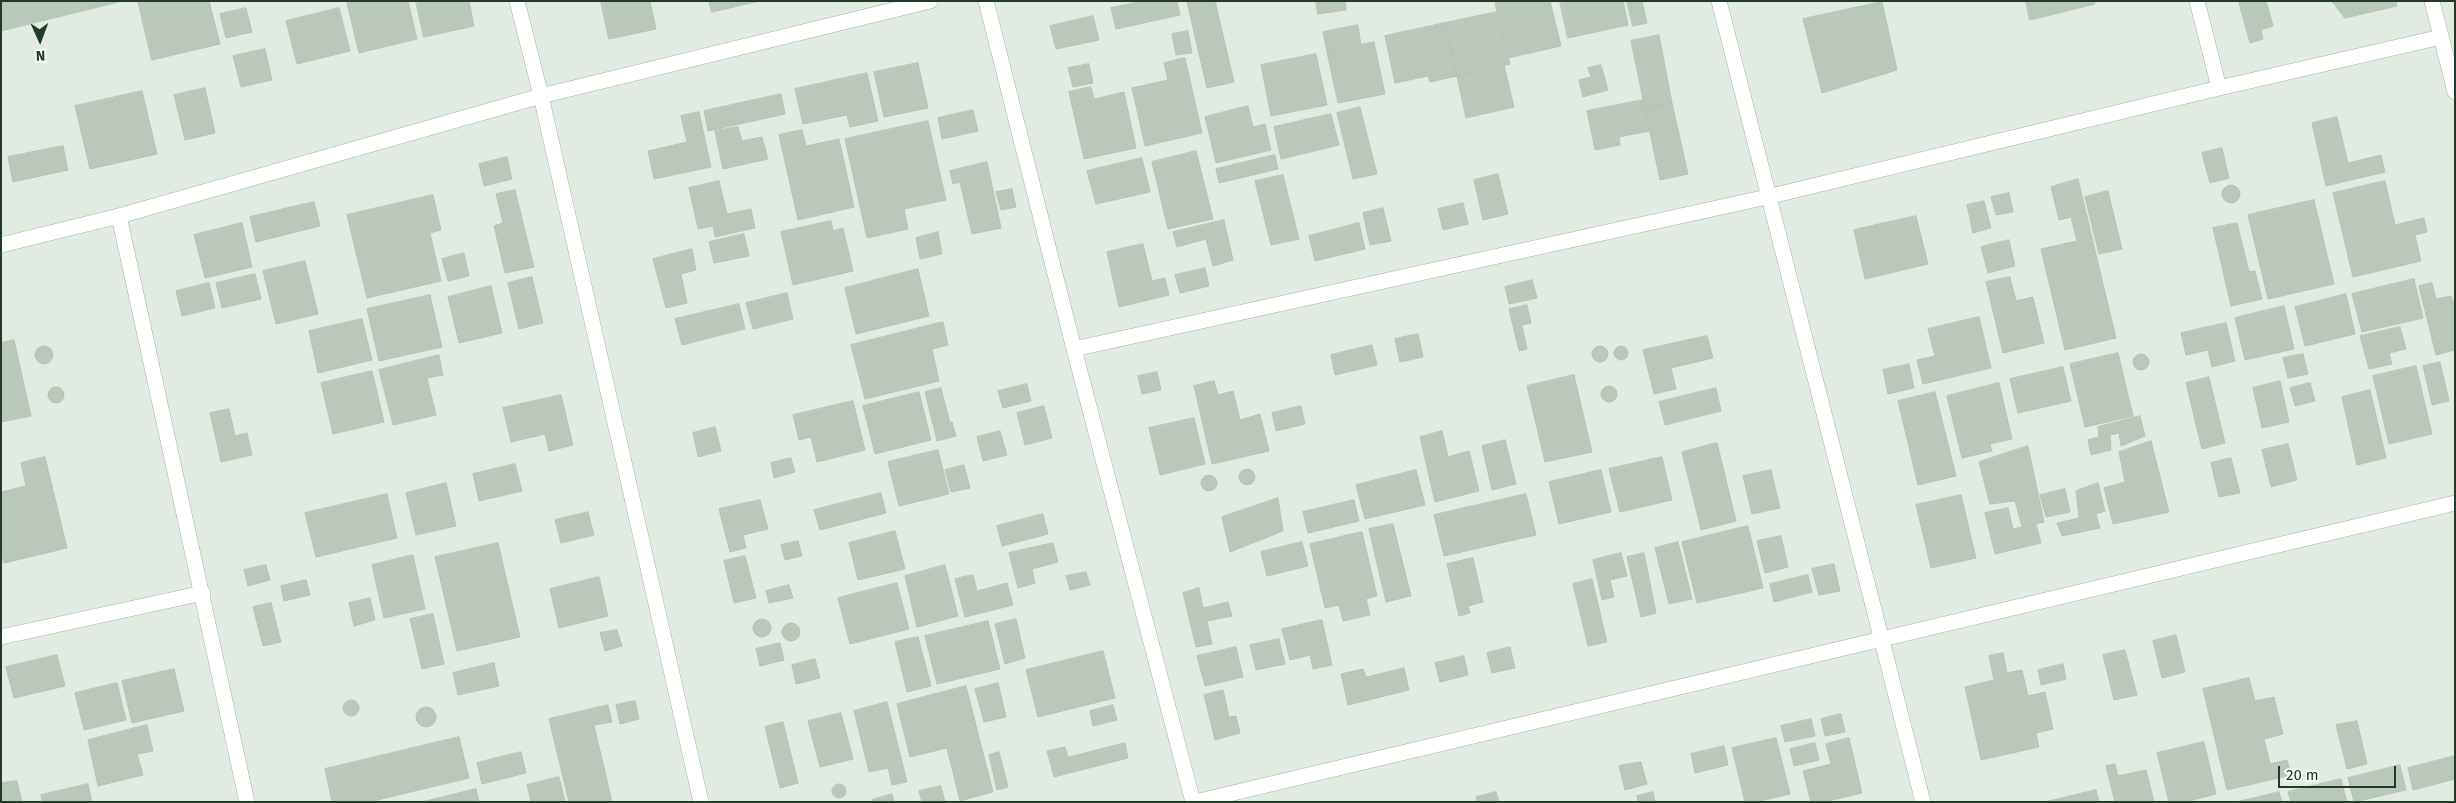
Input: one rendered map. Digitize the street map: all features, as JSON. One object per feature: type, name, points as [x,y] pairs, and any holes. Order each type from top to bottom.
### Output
[{"type":"street","points":[[516,1],[541,96],[701,802]]},
{"type":"street","points":[[1,245],[119,216],[541,96],[930,1]]},
{"type":"street","points":[[986,1],[1074,349],[1194,802],[2455,503]]},
{"type":"street","points":[[1719,1],[1923,802]]},
{"type":"street","points":[[2197,1],[2219,88]]},
{"type":"street","points":[[2432,1],[2455,92]]},
{"type":"street","points":[[1074,349],[1768,197],[2219,88],[2441,37]]},
{"type":"street","points":[[119,216],[248,802]]},
{"type":"street","points":[[1,637],[203,593]]},
{"type":"building","points":[[1,1],[88,1],[90,9],[1,31]]},
{"type":"building","points":[[88,1],[123,1],[90,9]]},
{"type":"building","points":[[138,1],[209,1],[220,44],[152,60]]},
{"type":"building","points":[[354,1],[408,1],[417,39],[359,53],[347,3]]},
{"type":"building","points":[[416,1],[469,1],[474,26],[424,37]]},
{"type":"building","points":[[601,1],[650,1],[656,29],[609,39]]},
{"type":"building","points":[[709,1],[760,1],[712,12]]},
{"type":"building","points":[[1144,1],[1177,1],[1180,15],[1116,29],[1111,8]]},
{"type":"building","points":[[1215,1],[1234,82],[1207,88],[1187,2]]},
{"type":"building","points":[[1316,1],[1345,1],[1346,10],[1318,14]]},
{"type":"building","points":[[1495,1],[1550,1],[1561,46],[1508,58]]},
{"type":"building","points":[[1560,1],[1623,1],[1628,25],[1568,38]]},
{"type":"building","points":[[1627,1],[1642,1],[1647,23],[1633,26]]},
{"type":"building","points":[[2026,1],[2094,1],[2095,4],[2030,20]]},
{"type":"building","points":[[2266,1],[2273,26],[2261,30],[2263,39],[2250,43],[2239,3]]},
{"type":"building","points":[[2332,1],[2396,1],[2397,6],[2345,18]]},
{"type":"building","points":[[1882,2],[1897,70],[1822,93],[1803,19]]},
{"type":"building","points":[[246,8],[252,32],[226,38],[220,14]]},
{"type":"building","points":[[339,8],[350,51],[297,64],[286,21]]},
{"type":"building","points":[[1497,12],[1510,64],[1457,76],[1445,23]]},
{"type":"building","points":[[1093,16],[1099,40],[1056,49],[1050,26]]},
{"type":"building","points":[[1445,23],[1457,76],[1430,82],[1428,76],[1395,83],[1385,36]]},
{"type":"building","points":[[1358,25],[1361,46],[1327,52],[1323,32]]},
{"type":"building","points":[[1188,31],[1192,53],[1176,55],[1172,34]]},
{"type":"building","points":[[1659,35],[1672,103],[1645,109],[1631,41]]},
{"type":"building","points":[[1374,42],[1385,94],[1338,103],[1327,52]]},
{"type":"building","points":[[265,49],[272,80],[241,87],[233,56]]},
{"type":"building","points":[[1316,54],[1327,105],[1271,116],[1261,65]]},
{"type":"building","points":[[1185,58],[1202,133],[1145,146],[1132,88],[1168,80],[1164,63]]},
{"type":"building","points":[[918,63],[928,108],[884,117],[874,72]]},
{"type":"building","points":[[1089,64],[1093,83],[1073,87],[1068,68]]},
{"type":"building","points":[[1504,65],[1514,107],[1466,118],[1457,76]]},
{"type":"building","points":[[1601,65],[1608,90],[1583,97],[1579,80],[1591,77],[1588,68]]},
{"type":"building","points":[[867,73],[878,121],[850,127],[847,115],[803,124],[795,89]]},
{"type":"building","points":[[1091,87],[1094,99],[1124,92],[1136,148],[1084,159],[1069,92]]},
{"type":"building","points":[[205,88],[215,133],[185,140],[174,95]]},
{"type":"building","points":[[142,91],[157,154],[90,169],[75,106]]},
{"type":"building","points":[[781,94],[785,114],[708,131],[704,111]]},
{"type":"building","points":[[1643,100],[1650,131],[1619,137],[1620,145],[1595,150],[1587,111]]},
{"type":"building","points":[[1672,103],[1688,174],[1660,180],[1645,109]]},
{"type":"building","points":[[1248,106],[1253,127],[1265,124],[1271,150],[1216,163],[1205,117]]},
{"type":"building","points":[[1360,107],[1377,174],[1353,179],[1337,113]]},
{"type":"building","points":[[973,110],[978,131],[942,139],[938,118]]},
{"type":"building","points":[[699,112],[711,167],[654,179],[648,151],[687,142],[681,116]]},
{"type":"building","points":[[1331,114],[1339,145],[1281,159],[1274,127]]},
{"type":"building","points":[[2337,117],[2348,163],[2381,155],[2385,172],[2326,186],[2312,123]]},
{"type":"building","points":[[928,121],[946,200],[904,209],[908,229],[867,238],[845,139]]},
{"type":"building","points":[[738,127],[742,141],[762,137],[768,159],[723,169],[715,131]]},
{"type":"building","points":[[802,130],[806,146],[839,139],[854,207],[798,220],[779,135]]},
{"type":"building","points":[[63,146],[68,170],[13,182],[8,157]]},
{"type":"building","points":[[2222,148],[2229,178],[2210,183],[2202,153]]},
{"type":"building","points":[[1196,151],[1213,219],[1168,229],[1152,162]]},
{"type":"building","points":[[1275,155],[1278,169],[1219,183],[1216,169]]},
{"type":"building","points":[[507,157],[512,179],[484,186],[479,164]]},
{"type":"building","points":[[1142,158],[1150,192],[1096,204],[1087,171]]},
{"type":"building","points":[[987,162],[1001,228],[972,234],[960,182],[953,184],[950,171]]},
{"type":"building","points":[[1498,174],[1508,214],[1483,220],[1474,180]]},
{"type":"building","points":[[1283,175],[1299,239],[1271,245],[1255,181]]},
{"type":"building","points":[[2078,179],[2116,338],[2065,350],[2041,249],[2077,241],[2071,217],[2059,220],[2051,187]]},
{"type":"building","points":[[719,181],[727,214],[751,209],[755,228],[715,237],[713,226],[698,229],[689,188]]},
{"type":"building","points":[[2385,181],[2395,225],[2424,218],[2427,232],[2415,235],[2421,261],[2353,277],[2333,193]]},
{"type":"building","points":[[2227,185],[2235,185],[2240,190],[2238,201],[2227,203],[2222,198],[2222,190]]},
{"type":"building","points":[[1012,189],[1016,207],[1001,210],[996,192]]},
{"type":"building","points":[[515,190],[534,267],[505,273],[494,226],[503,223],[496,194]]},
{"type":"building","points":[[2108,191],[2122,249],[2099,254],[2085,197]]},
{"type":"building","points":[[2009,193],[2013,212],[1996,215],[1991,197]]},
{"type":"building","points":[[433,195],[441,230],[430,233],[441,281],[367,298],[347,215]]},
{"type":"building","points":[[2314,200],[2334,284],[2268,299],[2248,215]]},
{"type":"building","points":[[1984,201],[1991,228],[1973,233],[1967,205]]},
{"type":"building","points":[[314,202],[320,226],[256,242],[250,217]]},
{"type":"building","points":[[1463,203],[1468,224],[1443,230],[1438,209]]},
{"type":"building","points":[[1383,208],[1391,241],[1370,245],[1363,213]]},
{"type":"building","points":[[1916,216],[1928,264],[1865,279],[1854,230]]},
{"type":"building","points":[[1224,220],[1233,260],[1213,266],[1206,239],[1177,247],[1173,232]]},
{"type":"building","points":[[831,221],[833,231],[843,228],[853,271],[793,285],[781,232]]},
{"type":"building","points":[[242,223],[252,267],[205,278],[194,235]]},
{"type":"building","points":[[1359,223],[1365,249],[1315,261],[1309,236]]},
{"type":"building","points":[[2237,223],[2249,272],[2255,271],[2262,299],[2231,306],[2213,228]]},
{"type":"building","points":[[938,232],[942,254],[920,259],[916,238]]},
{"type":"building","points":[[744,234],[749,256],[714,263],[709,242]]},
{"type":"building","points":[[2009,240],[2015,266],[1988,273],[1981,247]]},
{"type":"building","points":[[1143,244],[1152,281],[1165,278],[1169,295],[1119,307],[1107,252]]},
{"type":"building","points":[[692,249],[696,270],[681,274],[687,303],[666,308],[653,259]]},
{"type":"building","points":[[464,253],[469,276],[448,281],[442,259]]},
{"type":"building","points":[[305,261],[318,314],[276,324],[263,271]]},
{"type":"building","points":[[1205,268],[1209,286],[1180,293],[1175,275]]},
{"type":"building","points":[[918,269],[929,316],[856,334],[845,288]]},
{"type":"building","points":[[255,274],[261,299],[222,308],[216,283]]},
{"type":"building","points":[[532,277],[543,323],[519,329],[508,283]]},
{"type":"building","points":[[2010,277],[2016,301],[2033,297],[2044,343],[2003,353],[1986,282]]},
{"type":"building","points":[[2414,279],[2423,318],[2362,332],[2352,294]]},
{"type":"building","points":[[1532,280],[1537,298],[1509,304],[1505,287]]},
{"type":"building","points":[[209,283],[215,308],[182,316],[176,291]]},
{"type":"building","points":[[2432,283],[2436,299],[2451,296],[2455,306],[2455,350],[2436,355],[2419,286]]},
{"type":"building","points":[[491,286],[502,333],[459,343],[448,297]]},
{"type":"building","points":[[787,293],[793,319],[753,329],[746,303]]},
{"type":"building","points":[[2346,294],[2355,334],[2305,346],[2295,307]]},
{"type":"building","points":[[430,295],[442,347],[379,361],[367,309]]},
{"type":"building","points":[[739,304],[745,329],[682,345],[675,319]]},
{"type":"building","points":[[1527,305],[1531,323],[1522,325],[1527,349],[1519,351],[1509,309]]},
{"type":"building","points":[[2284,306],[2294,349],[2245,360],[2235,318]]},
{"type":"building","points":[[1979,317],[1991,368],[1923,384],[1917,360],[1935,356],[1928,329]]},
{"type":"building","points":[[362,319],[372,360],[318,373],[309,331]]},
{"type":"building","points":[[943,322],[948,345],[932,349],[939,381],[865,399],[851,345]]},
{"type":"building","points":[[2226,323],[2235,361],[2212,367],[2208,350],[2186,355],[2181,333]]},
{"type":"building","points":[[2400,327],[2406,349],[2389,353],[2392,364],[2369,369],[2360,336]]},
{"type":"building","points":[[1418,334],[1423,357],[1400,362],[1395,339]]},
{"type":"building","points":[[1707,336],[1713,358],[1671,368],[1676,389],[1654,394],[1643,350]]},
{"type":"building","points":[[14,340],[31,416],[1,422],[1,343]]},
{"type":"building","points":[[1372,345],[1377,365],[1335,375],[1331,355]]},
{"type":"building","points":[[44,346],[50,349],[53,355],[50,361],[44,364],[38,361],[35,355],[38,349]]},
{"type":"building","points":[[1597,346],[1603,346],[1608,351],[1606,360],[1597,362],[1592,357],[1592,351]]},
{"type":"building","points":[[1618,346],[1624,346],[1628,353],[1624,360],[1618,360],[1614,356],[1614,350]]},
{"type":"building","points":[[2118,353],[2133,416],[2085,427],[2070,364]]},
{"type":"building","points":[[2138,354],[2144,354],[2149,359],[2147,368],[2138,370],[2133,365],[2133,359]]},
{"type":"building","points":[[2303,354],[2308,374],[2288,378],[2283,358]]},
{"type":"building","points":[[439,355],[443,375],[427,378],[436,415],[393,425],[379,370]]},
{"type":"building","points":[[2440,362],[2449,401],[2432,405],[2423,366]]},
{"type":"building","points":[[1909,364],[1914,388],[1888,394],[1883,370]]},
{"type":"building","points":[[2416,366],[2432,434],[2389,444],[2373,376]]},
{"type":"building","points":[[2063,367],[2071,401],[2018,413],[2010,379]]},
{"type":"building","points":[[372,371],[384,422],[333,434],[321,383]]},
{"type":"building","points":[[1157,372],[1161,390],[1142,394],[1138,376]]},
{"type":"building","points":[[1574,375],[1592,452],[1545,462],[1527,386]]},
{"type":"building","points":[[2209,377],[2225,443],[2202,449],[2186,383]]},
{"type":"building","points":[[1214,381],[1218,395],[1233,391],[1240,420],[1260,414],[1269,451],[1212,464],[1194,386]]},
{"type":"building","points":[[2280,381],[2289,422],[2262,428],[2253,388]]},
{"type":"building","points":[[1999,383],[2012,439],[1990,444],[1992,451],[1962,458],[1947,396]]},
{"type":"building","points":[[2310,383],[2315,401],[2295,406],[2290,388]]},
{"type":"building","points":[[1027,384],[1031,401],[1003,408],[998,391]]},
{"type":"building","points":[[1606,386],[1612,386],[1617,391],[1615,400],[1606,402],[1601,397],[1601,391]]},
{"type":"building","points":[[53,387],[59,387],[64,392],[62,401],[53,403],[48,398],[48,392]]},
{"type":"building","points":[[941,388],[950,423],[952,422],[956,436],[937,441],[925,392]]},
{"type":"building","points":[[1716,388],[1721,411],[1665,425],[1659,402]]},
{"type":"building","points":[[2370,390],[2386,458],[2357,465],[2342,397]]},
{"type":"building","points":[[919,392],[931,440],[875,454],[863,406]]},
{"type":"building","points":[[1935,392],[1956,476],[1918,485],[1898,401]]},
{"type":"building","points":[[561,395],[573,445],[549,451],[545,434],[511,442],[503,408]]},
{"type":"building","points":[[853,401],[865,450],[817,462],[811,437],[799,440],[793,415]]},
{"type":"building","points":[[1044,406],[1052,438],[1025,445],[1017,413]]},
{"type":"building","points":[[1301,406],[1305,424],[1276,431],[1272,413]]},
{"type":"building","points":[[229,409],[235,436],[247,433],[252,455],[221,462],[210,413]]},
{"type":"building","points":[[2140,416],[2145,436],[2121,446],[2119,433],[2110,435],[2111,450],[2091,455],[2088,440],[2099,437],[2098,427]]},
{"type":"building","points":[[1194,418],[1205,464],[1160,475],[1149,428]]},
{"type":"building","points":[[715,427],[721,451],[698,457],[693,433]]},
{"type":"building","points":[[1000,431],[1007,455],[983,461],[977,437]]},
{"type":"building","points":[[1442,431],[1448,457],[1469,451],[1479,491],[1435,502],[1420,437]]},
{"type":"building","points":[[1505,440],[1516,484],[1492,490],[1482,446]]},
{"type":"building","points":[[2151,441],[2169,512],[2113,524],[2104,488],[2125,482],[2119,452]]},
{"type":"building","points":[[1717,443],[1736,521],[1701,530],[1682,452]]},
{"type":"building","points":[[2288,444],[2297,480],[2271,487],[2262,450]]},
{"type":"building","points":[[2028,446],[2044,522],[2022,527],[2015,501],[1990,504],[1979,462]]},
{"type":"building","points":[[938,450],[949,494],[899,506],[888,462]]},
{"type":"building","points":[[45,457],[67,548],[4,563],[1,550],[1,492],[26,486],[21,463]]},
{"type":"building","points":[[1662,457],[1672,500],[1620,512],[1609,469]]},
{"type":"building","points":[[791,458],[795,472],[774,478],[771,463]]},
{"type":"building","points":[[2231,458],[2240,493],[2219,497],[2211,463]]},
{"type":"building","points":[[515,464],[522,491],[479,501],[473,474]]},
{"type":"building","points":[[964,465],[970,488],[951,492],[945,470]]},
{"type":"building","points":[[1244,469],[1250,469],[1255,474],[1253,483],[1244,485],[1239,480],[1239,474]]},
{"type":"building","points":[[1416,470],[1425,505],[1365,519],[1356,485]]},
{"type":"building","points":[[1601,470],[1611,512],[1559,524],[1549,482]]},
{"type":"building","points":[[1771,470],[1780,508],[1752,514],[1743,476]]},
{"type":"building","points":[[1206,475],[1212,475],[1217,480],[1215,489],[1206,491],[1201,486],[1201,480]]},
{"type":"building","points":[[446,483],[456,526],[416,535],[406,493]]},
{"type":"building","points":[[2098,483],[2105,511],[2096,514],[2100,528],[2062,536],[2057,523],[2079,518],[2076,491]]},
{"type":"building","points":[[2065,489],[2070,512],[2046,517],[2040,495]]},
{"type":"building","points":[[881,493],[886,513],[820,530],[814,510]]},
{"type":"building","points":[[387,494],[397,538],[316,557],[305,513]]},
{"type":"building","points":[[1526,494],[1536,535],[1444,556],[1434,515]]},
{"type":"building","points":[[1961,495],[1976,558],[1931,568],[1916,505]]},
{"type":"building","points":[[1278,498],[1283,531],[1230,552],[1222,517]]},
{"type":"building","points":[[760,500],[768,529],[743,535],[746,548],[730,552],[719,509]]},
{"type":"building","points":[[1354,500],[1359,521],[1308,533],[1303,512]]},
{"type":"building","points":[[2008,508],[2013,529],[2036,524],[2041,543],[1995,554],[1985,513]]},
{"type":"building","points":[[588,512],[594,535],[561,543],[555,520]]},
{"type":"building","points":[[1043,514],[1048,534],[1002,546],[997,526]]},
{"type":"building","points":[[1393,524],[1411,596],[1386,602],[1369,529]]},
{"type":"building","points":[[1748,526],[1763,588],[1697,603],[1682,542]]},
{"type":"building","points":[[895,531],[905,569],[858,580],[849,543]]},
{"type":"building","points":[[1362,532],[1377,596],[1366,599],[1370,615],[1343,621],[1339,605],[1325,608],[1310,544]]},
{"type":"building","points":[[1781,536],[1788,567],[1765,573],[1757,541]]},
{"type":"building","points":[[798,541],[802,556],[785,560],[781,545]]},
{"type":"building","points":[[1302,542],[1308,566],[1267,576],[1261,552]]},
{"type":"building","points":[[1678,542],[1692,599],[1669,604],[1655,548]]},
{"type":"building","points":[[498,543],[520,637],[457,651],[435,557]]},
{"type":"building","points":[[1053,543],[1058,562],[1032,569],[1035,583],[1018,588],[1009,553]]},
{"type":"building","points":[[1621,553],[1627,576],[1610,580],[1614,597],[1602,600],[1593,560]]},
{"type":"building","points":[[1644,553],[1656,613],[1641,617],[1627,557]]},
{"type":"building","points":[[413,555],[425,609],[384,618],[372,565]]},
{"type":"building","points":[[745,556],[756,598],[734,603],[724,561]]},
{"type":"building","points":[[1473,558],[1483,602],[1468,606],[1470,613],[1459,616],[1447,564]]},
{"type":"building","points":[[1834,564],[1840,591],[1819,595],[1812,569]]},
{"type":"building","points":[[266,565],[270,580],[248,586],[244,570]]},
{"type":"building","points":[[945,565],[958,616],[917,627],[905,576]]},
{"type":"building","points":[[1086,572],[1090,585],[1070,590],[1066,576]]},
{"type":"building","points":[[973,575],[977,591],[1007,583],[1013,605],[965,617],[955,579]]},
{"type":"building","points":[[1808,575],[1812,592],[1774,602],[1770,584]]},
{"type":"building","points":[[599,577],[608,616],[559,628],[550,589]]},
{"type":"building","points":[[1592,579],[1607,642],[1588,646],[1573,584]]},
{"type":"building","points":[[306,580],[310,595],[284,601],[281,586]]},
{"type":"building","points":[[897,583],[909,629],[850,644],[838,598]]},
{"type":"building","points":[[789,585],[793,598],[769,603],[766,591]]},
{"type":"building","points":[[1199,588],[1203,608],[1228,602],[1232,616],[1207,621],[1212,644],[1196,647],[1183,593]]},
{"type":"building","points":[[370,598],[375,620],[354,626],[349,603]]},
{"type":"building","points":[[271,603],[281,642],[263,646],[253,607]]},
{"type":"building","points":[[433,614],[444,664],[422,669],[410,619]]},
{"type":"building","points":[[758,619],[766,619],[771,624],[769,635],[758,637],[753,632],[753,624]]},
{"type":"building","points":[[1016,619],[1025,658],[1005,664],[995,624]]},
{"type":"building","points":[[1322,620],[1332,665],[1313,669],[1310,655],[1290,660],[1282,629]]},
{"type":"building","points":[[988,621],[1000,669],[937,684],[925,636]]},
{"type":"building","points":[[787,623],[795,623],[800,628],[798,639],[787,641],[782,636],[782,628]]},
{"type":"building","points":[[617,630],[622,646],[605,651],[600,633]]},
{"type":"building","points":[[2176,635],[2185,672],[2162,678],[2153,641]]},
{"type":"building","points":[[918,637],[931,686],[907,692],[895,642]]},
{"type":"building","points":[[1279,639],[1285,664],[1256,670],[1250,645]]},
{"type":"building","points":[[780,643],[784,660],[760,666],[756,649]]},
{"type":"building","points":[[1236,647],[1243,677],[1205,686],[1197,656]]},
{"type":"building","points":[[1510,647],[1515,668],[1492,673],[1487,653]]},
{"type":"building","points":[[2125,650],[2137,695],[2114,700],[2103,655]]},
{"type":"building","points":[[1103,651],[1115,698],[1038,717],[1026,670]]},
{"type":"building","points":[[2003,653],[2007,673],[2022,670],[2028,696],[2045,692],[2053,729],[2036,733],[2039,747],[1981,760],[1965,687],[1994,680],[1989,656]]},
{"type":"building","points":[[57,655],[65,686],[14,698],[6,667]]},
{"type":"building","points":[[1464,656],[1468,675],[1440,682],[1435,663]]},
{"type":"building","points":[[815,659],[820,678],[796,684],[792,665]]},
{"type":"building","points":[[494,663],[499,686],[458,695],[453,673]]},
{"type":"building","points":[[2063,664],[2066,679],[2041,685],[2038,670]]},
{"type":"building","points":[[1404,668],[1409,690],[1348,705],[1341,674],[1363,669],[1366,677]]},
{"type":"building","points":[[174,669],[184,711],[132,723],[122,681]]},
{"type":"building","points":[[2249,678],[2255,701],[2274,697],[2283,734],[2264,739],[2270,764],[2287,760],[2291,775],[2227,790],[2203,689]]},
{"type":"building","points":[[117,683],[126,720],[84,730],[75,693]]},
{"type":"building","points":[[998,683],[1006,717],[984,722],[975,689]]},
{"type":"building","points":[[966,686],[993,792],[960,801],[947,748],[910,757],[897,704]]},
{"type":"building","points":[[1223,690],[1229,717],[1236,716],[1240,733],[1215,740],[1204,695]]},
{"type":"building","points":[[348,700],[354,700],[359,705],[357,714],[348,716],[343,711],[343,705]]},
{"type":"building","points":[[635,701],[639,719],[620,724],[616,705]]},
{"type":"building","points":[[887,702],[907,782],[892,785],[888,768],[869,772],[854,711]]},
{"type":"building","points":[[608,705],[612,722],[594,725],[612,802],[569,802],[549,719]]},
{"type":"building","points":[[1113,705],[1117,720],[1093,726],[1090,711]]},
{"type":"building","points":[[426,707],[433,710],[436,717],[433,724],[426,727],[419,724],[416,717],[419,710]]},
{"type":"building","points":[[841,713],[853,759],[820,767],[808,721]]},
{"type":"building","points":[[1841,714],[1845,732],[1825,736],[1821,719]]},
{"type":"building","points":[[1811,719],[1815,736],[1785,742],[1781,726]]},
{"type":"building","points":[[2357,721],[2367,764],[2347,769],[2336,725]]},
{"type":"building","points":[[783,722],[798,783],[780,788],[765,727]]},
{"type":"building","points":[[147,725],[153,751],[137,754],[143,775],[98,786],[88,740]]},
{"type":"building","points":[[459,737],[469,778],[369,802],[332,802],[325,769]]},
{"type":"building","points":[[1776,738],[1790,794],[1756,802],[1745,802],[1732,748]]},
{"type":"building","points":[[1849,738],[1862,793],[1824,802],[1811,802],[1803,771],[1831,764],[1826,744]]},
{"type":"building","points":[[2204,742],[2216,794],[2185,802],[2169,802],[2157,753]]},
{"type":"building","points":[[1125,743],[1128,758],[1054,777],[1047,751],[1065,747],[1068,757]]},
{"type":"building","points":[[1815,743],[1819,760],[1794,766],[1790,749]]},
{"type":"building","points":[[1724,746],[1728,765],[1695,773],[1691,754]]},
{"type":"building","points":[[521,752],[526,773],[482,784],[477,763]]},
{"type":"building","points":[[999,752],[1008,787],[997,790],[989,755]]},
{"type":"building","points":[[2455,756],[2455,779],[2413,790],[2408,768]]},
{"type":"building","points":[[1641,762],[1647,784],[1625,790],[1619,766]]},
{"type":"building","points":[[2115,764],[2118,776],[2146,770],[2154,802],[2115,802],[2106,766]]},
{"type":"building","points":[[2400,765],[2406,790],[2354,802],[2348,778]]},
{"type":"building","points":[[559,777],[565,802],[531,802],[527,785]]},
{"type":"building","points":[[2341,779],[2347,802],[2291,802],[2288,792]]},
{"type":"building","points":[[17,781],[22,802],[1,802],[1,783]]},
{"type":"building","points":[[88,784],[92,802],[42,802],[41,795]]},
{"type":"building","points":[[839,784],[844,786],[846,791],[844,796],[839,798],[834,796],[832,791],[834,786]]},
{"type":"building","points":[[941,786],[945,802],[922,802],[919,791]]},
{"type":"building","points":[[476,789],[479,802],[422,802]]},
{"type":"building","points":[[2096,790],[2099,802],[2045,802]]},
{"type":"building","points":[[1496,792],[1499,802],[1477,802],[1476,797]]},
{"type":"building","points":[[1653,792],[1655,802],[1638,802],[1637,796]]},
{"type":"building","points":[[2279,792],[2282,802],[2235,802],[2249,799]]},
{"type":"building","points":[[892,794],[894,802],[872,802],[872,800]]}]
